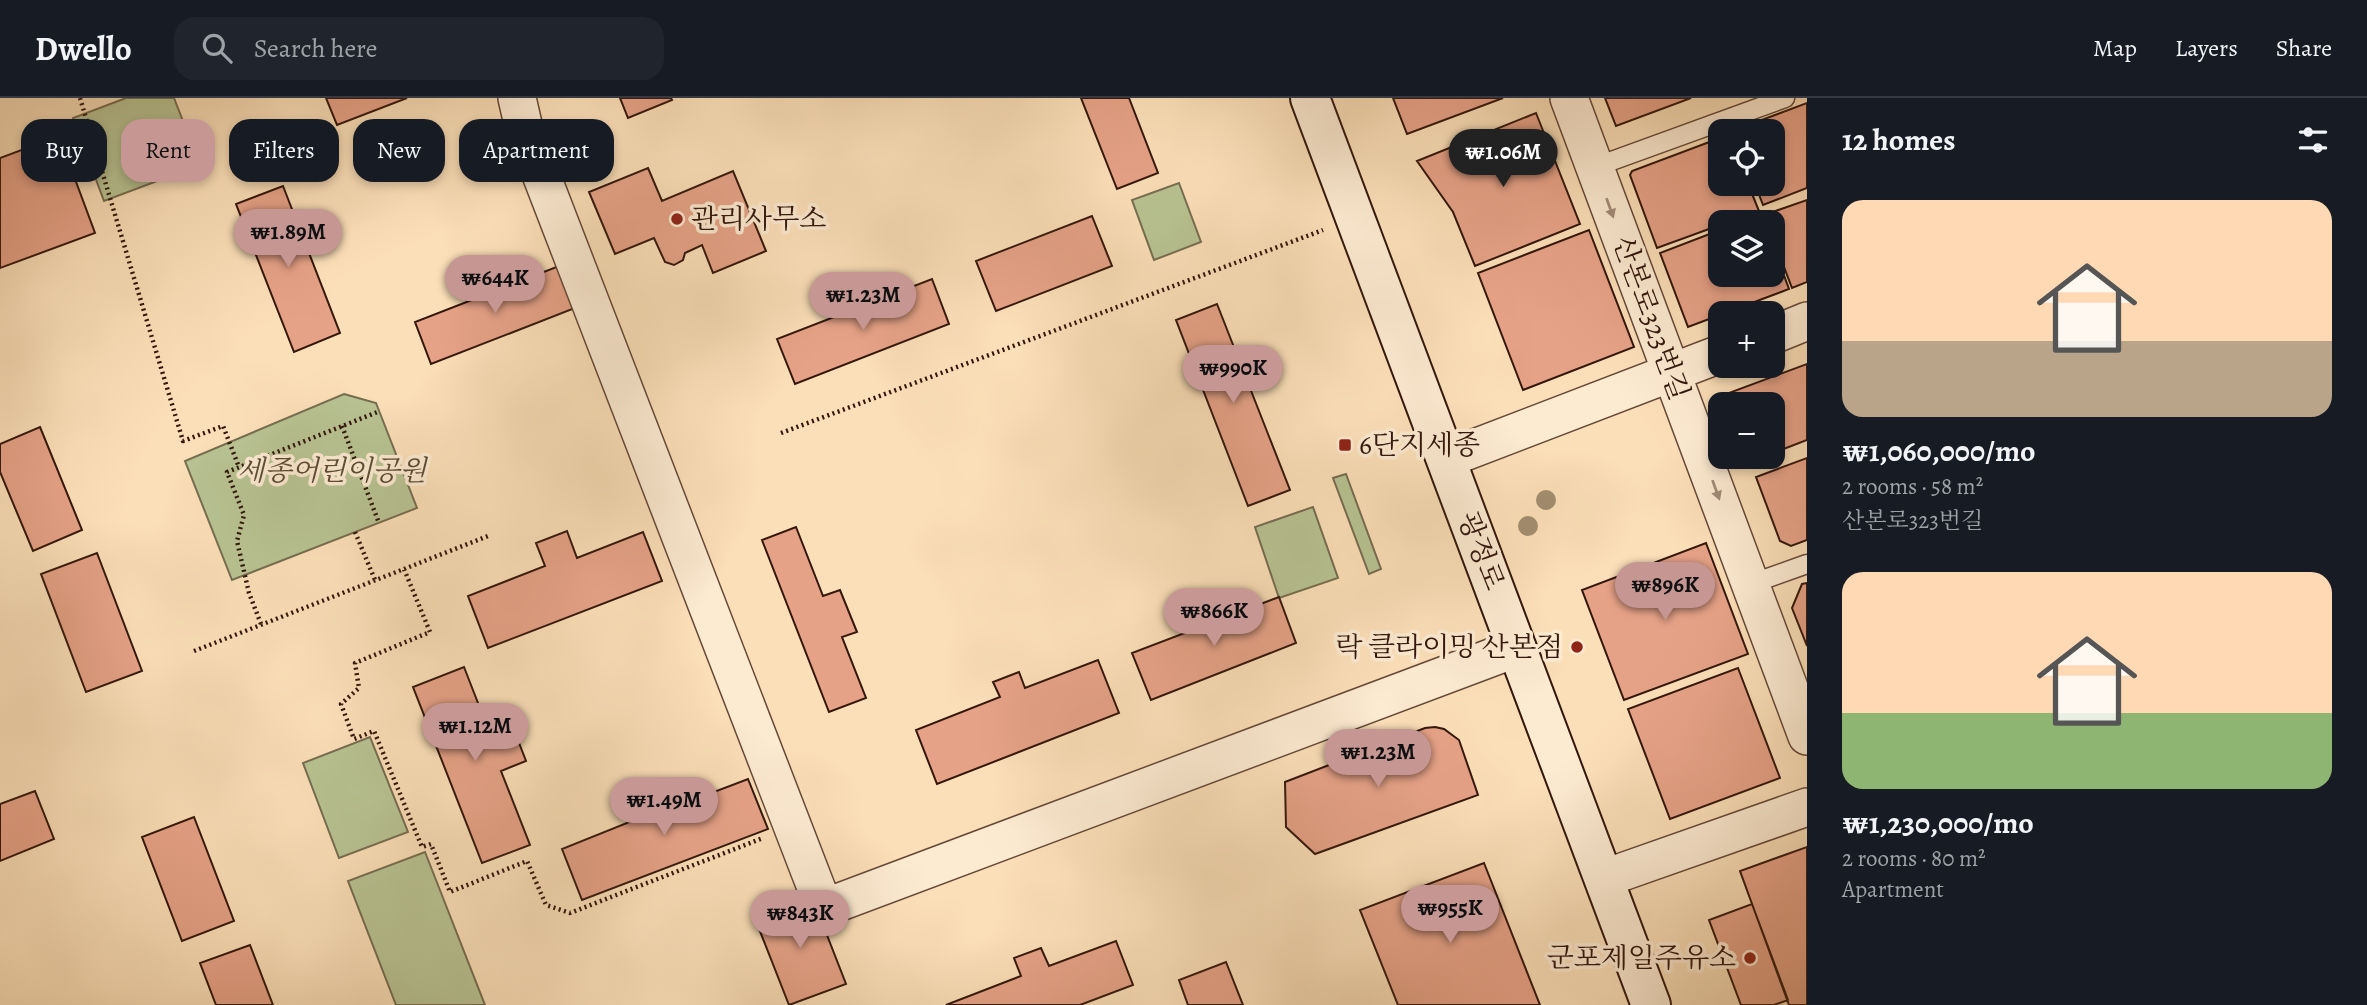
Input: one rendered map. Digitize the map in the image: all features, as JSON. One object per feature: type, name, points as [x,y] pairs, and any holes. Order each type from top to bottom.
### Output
[{"type":"street","points":[[517,98],[525,133],[824,908],[1517,648]]},
{"type":"street","name":"광정로","points":[[1310,98],[1651,1005]]},
{"type":"street","name":"산본로323번길","points":[[1569,98],[1807,736]]},
{"type":"street","points":[[1785,329],[1807,321]]},
{"type":"street","points":[[1446,459],[1708,360]]},
{"type":"street","points":[[1605,878],[1807,807]]},
{"type":"lane","points":[[1595,167],[1784,98]]},
{"type":"lane","points":[[1751,584],[1807,564]]},
{"type":"path","points":[[80,98],[183,441],[223,426],[239,467]]},
{"type":"path","points":[[781,433],[1228,263],[1354,219]]},
{"type":"path","points":[[261,624],[249,593],[237,541],[244,515],[227,471],[380,411]]},
{"type":"path","points":[[342,426],[379,523]]},
{"type":"path","points":[[355,532],[375,580]]},
{"type":"path","points":[[194,651],[488,536]]},
{"type":"path","points":[[404,569],[430,632],[355,663],[359,688],[341,704],[354,739],[374,731],[422,847],[431,844],[450,892],[527,861],[546,905],[570,913],[793,826]]},
{"type":"green space","points":[[126,98],[174,98],[182,119],[121,119],[121,182],[155,182],[104,201],[97,182],[107,182],[107,119],[73,118]]},
{"type":"green space","points":[[1179,183],[1201,242],[1154,260],[1132,200]]},
{"type":"green space","name":"세종어린이공원","points":[[344,394],[376,403],[417,508],[232,580],[185,461]]},
{"type":"green space","points":[[1346,474],[1381,569],[1369,574],[1333,478]]},
{"type":"green space","points":[[1313,507],[1338,578],[1279,598],[1255,527]]},
{"type":"green space","points":[[370,737],[408,832],[339,858],[303,763]]},
{"type":"green space","points":[[425,852],[485,1005],[396,1005],[348,881]]},
{"type":"building","points":[[326,98],[407,98],[339,124],[339,119],[335,119]]},
{"type":"building","points":[[620,98],[671,98],[672,100],[628,118]]},
{"type":"building","points":[[1081,98],[1129,98],[1158,173],[1117,189]]},
{"type":"building","points":[[1393,98],[1503,98],[1407,134]]},
{"type":"building","points":[[1605,98],[1691,98],[1616,126]]},
{"type":"building","points":[[1807,103],[1807,188],[1763,205],[1760,196],[1785,196],[1785,119],[1764,119]]},
{"type":"building","points":[[1536,113],[1580,224],[1475,266],[1453,212],[1417,161]]},
{"type":"building","points":[[1708,142],[1708,196],[1753,196],[1759,210],[1708,210],[1708,229],[1657,248],[1630,175],[1632,171]]},
{"type":"building","points":[[21,150],[21,182],[76,182],[95,233],[0,268],[0,158]]},
{"type":"building","name":"관리사무소","points":[[648,168],[662,201],[733,171],[766,251],[713,273],[702,245],[685,253],[683,260],[674,265],[665,262],[654,238],[615,254],[589,192]]},
{"type":"building","points":[[283,186],[340,333],[294,352],[236,204]]},
{"type":"building","points":[[1807,200],[1807,282],[1792,288],[1785,270],[1785,210],[1778,210]]},
{"type":"building","points":[[1092,216],[1112,266],[996,311],[976,261]]},
{"type":"building","points":[[1589,230],[1634,347],[1523,390],[1478,273]]},
{"type":"building","points":[[1708,235],[1708,287],[1785,287],[1785,278],[1789,289],[1757,301],[1708,301],[1708,319],[1688,327],[1660,253]]},
{"type":"building","points":[[559,266],[575,308],[431,364],[415,322]]},
{"type":"building","points":[[932,279],[949,324],[795,384],[777,339]]},
{"type":"building","points":[[1217,304],[1290,490],[1248,506],[1176,320]]},
{"type":"building","points":[[1807,364],[1807,440],[1785,448],[1785,392],[1731,392],[1769,378],[1785,378],[1785,372]]},
{"type":"building","points":[[40,427],[82,530],[33,551],[0,472],[0,444]]},
{"type":"building","points":[[1807,458],[1807,540],[1791,546],[1780,541],[1756,477],[1785,469],[1785,466]]},
{"type":"building","points":[[796,527],[823,596],[840,590],[857,632],[842,637],[866,698],[829,712],[762,540]]},
{"type":"building","points":[[567,531],[577,558],[643,532],[662,581],[488,648],[468,596],[545,566],[536,543]]},
{"type":"building","points":[[1706,543],[1748,654],[1624,700],[1582,590]]},
{"type":"building","points":[[97,553],[142,671],[86,692],[41,574]]},
{"type":"building","points":[[1807,583],[1807,646],[1792,608],[1802,584]]},
{"type":"building","points":[[1279,597],[1296,643],[1151,700],[1132,653]]},
{"type":"building","points":[[1098,660],[1119,713],[937,784],[916,730],[1000,697],[993,682],[1019,672],[1025,688]]},
{"type":"building","points":[[464,667],[492,739],[514,730],[526,761],[501,771],[530,845],[482,863],[413,687]]},
{"type":"building","points":[[1738,668],[1780,778],[1670,819],[1628,709]]},
{"type":"building","points":[[1425,728],[1444,729],[1459,740],[1478,795],[1315,854],[1286,827],[1285,782]]},
{"type":"building","points":[[748,779],[768,829],[582,900],[562,849],[642,817],[634,797],[663,786],[672,808]]},
{"type":"building","points":[[35,791],[54,839],[0,861],[0,804]]},
{"type":"building","points":[[194,817],[234,921],[182,941],[142,837]]},
{"type":"building","points":[[1807,847],[1807,1005],[1789,1005],[1740,871]]},
{"type":"building","points":[[1484,863],[1540,1005],[1398,1005],[1360,910]]},
{"type":"building","points":[[811,894],[846,984],[789,1005],[754,916]]},
{"type":"building","points":[[1752,904],[1788,1000],[1774,1005],[1741,1005],[1709,920]]},
{"type":"building","points":[[1116,941],[1133,985],[1080,1005],[946,1005],[1021,976],[1014,958],[1041,948],[1049,966]]},
{"type":"building","points":[[250,945],[273,1005],[216,1005],[200,963]]},
{"type":"building","points":[[1226,962],[1243,1005],[1188,1005],[1179,980]]},
{"type":"place","name":"관리사무소","points":[[677,219]]},
{"type":"place","name":"6단지세종","points":[[1345,445]]},
{"type":"place","name":"락 클라이밍 산본점","points":[[1577,647]]},
{"type":"place","name":"군포제일주유소","points":[[1750,958]]}]
